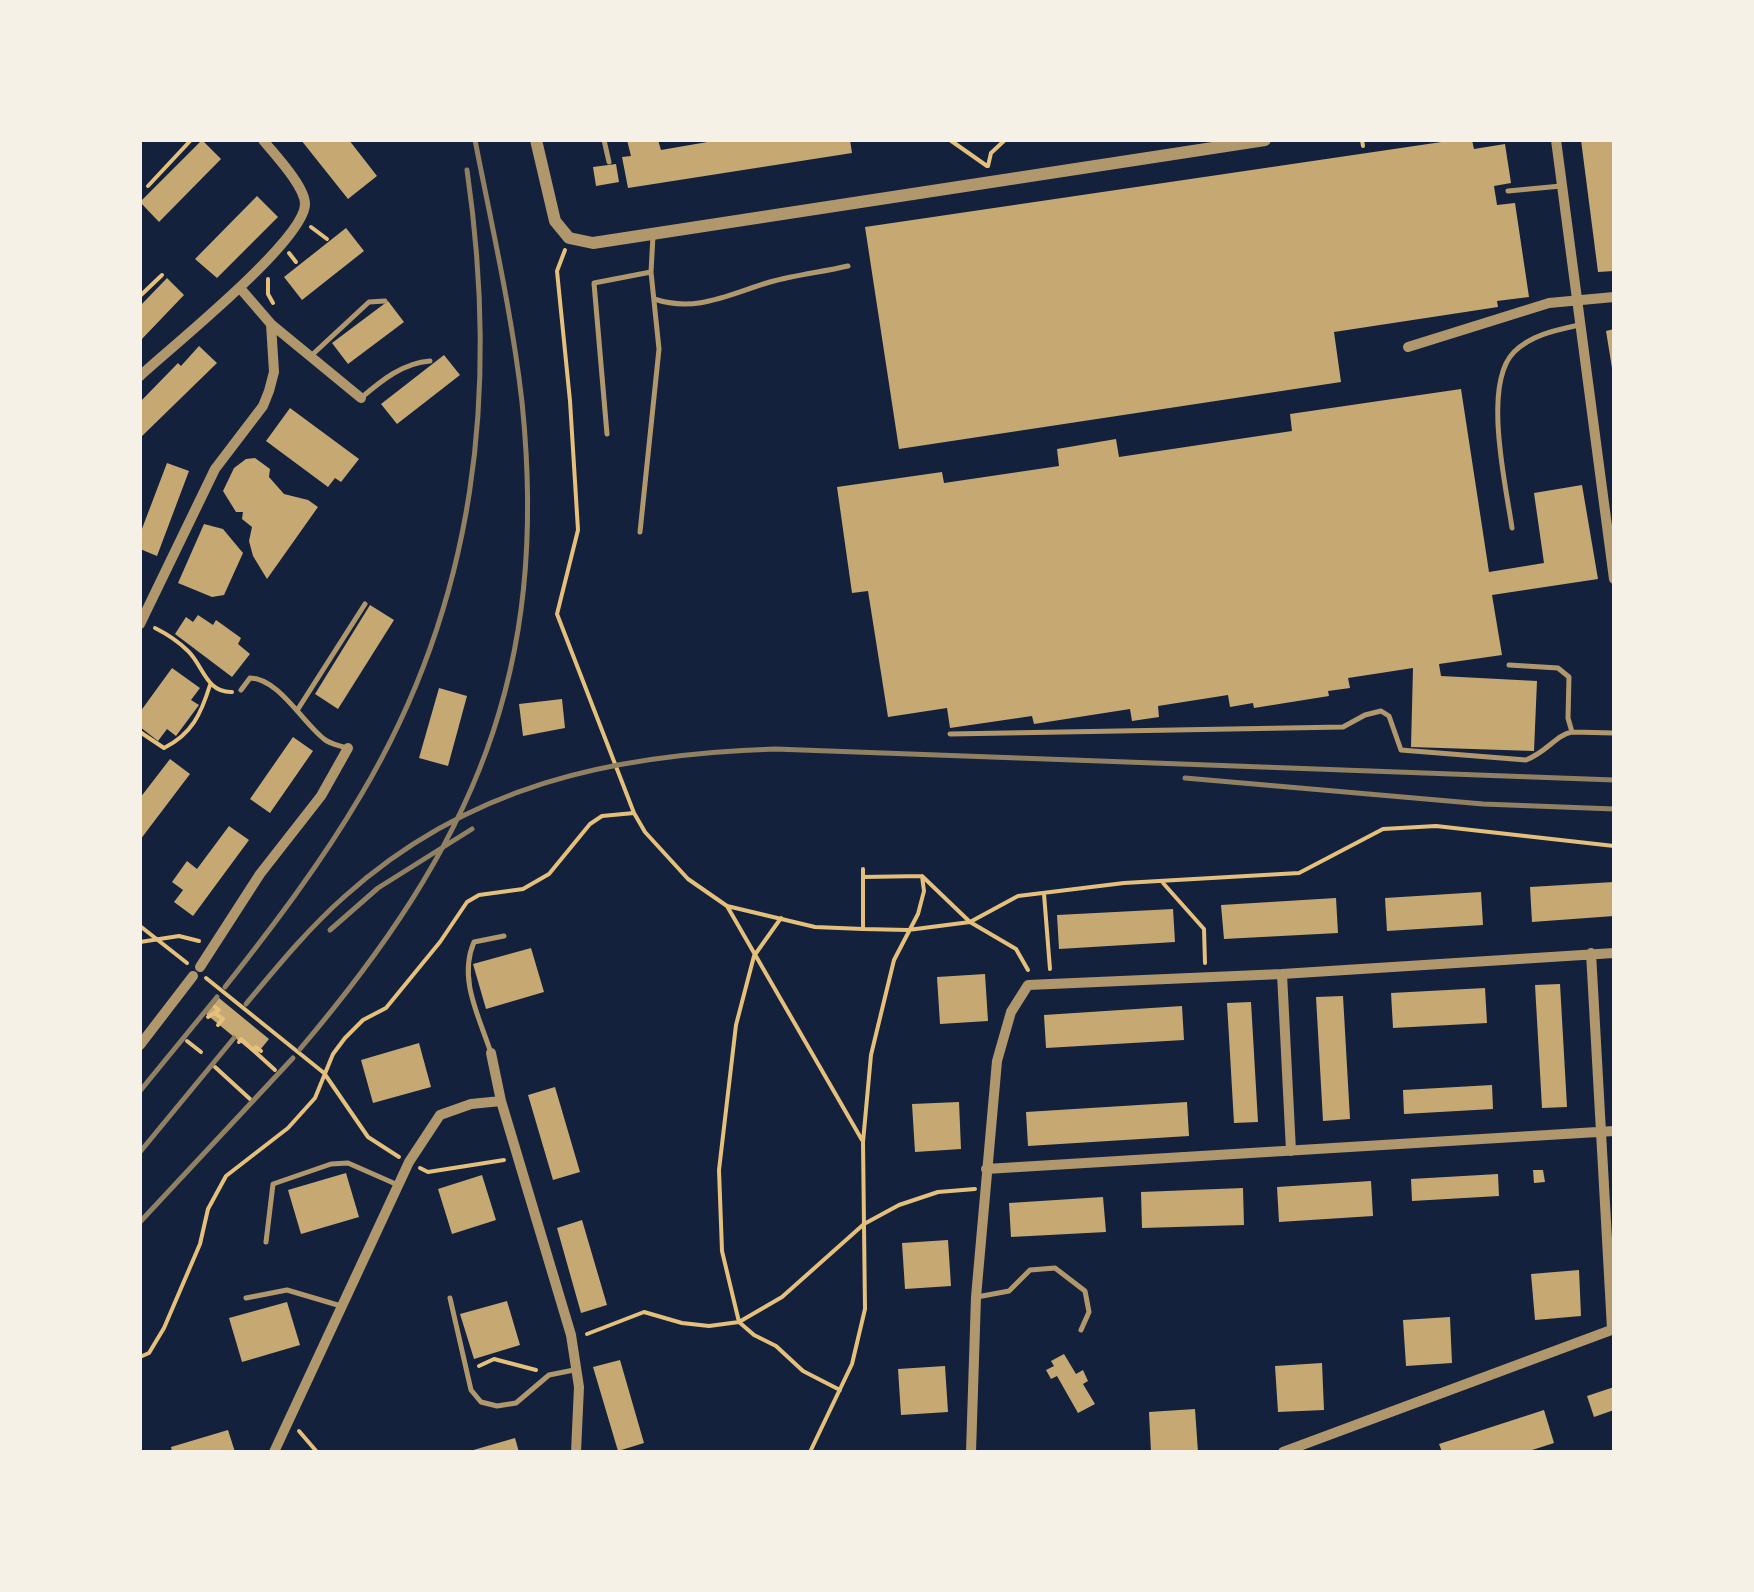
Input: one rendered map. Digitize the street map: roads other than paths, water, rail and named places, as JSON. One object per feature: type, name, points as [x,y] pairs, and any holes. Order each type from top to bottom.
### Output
[{"type":"street","points":[[140,376],[240,288],[300,224],[305,203],[290,174],[262,140]]},
{"type":"street","points":[[536,140],[556,221],[569,238],[593,244],[1265,140]]},
{"type":"street","points":[[1556,140],[1614,579]]},
{"type":"street","points":[[240,288],[272,324],[361,398]]},
{"type":"street","points":[[1408,348],[1549,303],[1614,297]]},
{"type":"street","points":[[140,624],[215,469],[263,406],[274,372],[272,324]]},
{"type":"street","points":[[140,1045],[197,972],[270,860],[321,796],[348,748]]},
{"type":"street","points":[[1283,1452],[1613,1329],[1608,1131],[1591,953]]},
{"type":"street","points":[[971,1452],[976,1297],[997,1062],[1011,1012],[1028,985],[1614,953]]},
{"type":"street","points":[[1282,974],[1291,1152]]},
{"type":"street","points":[[490,1053],[497,1101],[518,1156],[568,1324],[579,1387],[576,1452]]},
{"type":"street","points":[[274,1452],[409,1162],[440,1115],[472,1104],[497,1101]]},
{"type":"street","points":[[986,1169],[1608,1131]]},
{"type":"lane","points":[[604,140],[609,162]]},
{"type":"lane","points":[[1508,191],[1561,186]]},
{"type":"lane","points":[[640,532],[659,349],[651,272],[653,236]]},
{"type":"lane","points":[[654,299],[676,306],[725,298],[771,282],[848,266]]},
{"type":"lane","points":[[607,434],[594,283],[651,272]]},
{"type":"lane","points":[[310,356],[370,302],[385,301]]},
{"type":"lane","points":[[1512,528],[1498,407],[1506,363],[1524,344],[1548,332],[1580,325]]},
{"type":"lane","points":[[361,398],[381,380],[414,362],[430,361]]},
{"type":"lane","points":[[298,710],[365,604]]},
{"type":"lane","points":[[1509,665],[1558,668],[1569,676],[1568,718],[1572,732]]},
{"type":"lane","points":[[241,690],[250,678],[256,677],[298,710],[327,742],[348,748]]},
{"type":"lane","points":[[950,734],[1342,728],[1365,715],[1380,712],[1388,716],[1401,750],[1526,760],[1545,753],[1562,734],[1614,733]]},
{"type":"lane","points":[[490,1053],[466,978],[467,958],[474,942],[504,936]]},
{"type":"lane","points":[[266,1242],[274,1184],[331,1164],[348,1163],[398,1186]]},
{"type":"lane","points":[[976,1297],[1009,1292],[1030,1270],[1055,1268],[1085,1291],[1089,1312],[1081,1330]]},
{"type":"lane","points":[[246,1298],[287,1290],[341,1306]]},
{"type":"lane","points":[[450,1298],[471,1390],[481,1402],[497,1406],[516,1403],[549,1375],[577,1369]]},
{"type":"railway","points":[[300,1049],[412,900],[454,826],[486,751],[510,672],[523,589],[528,500],[522,402],[475,140]]},
{"type":"railway","points":[[225,987],[296,893],[361,795],[400,721],[431,646],[454,570],[469,492],[478,413],[480,333],[467,170]]},
{"type":"railway","points":[[246,1004],[344,897],[391,859],[441,827],[492,802],[545,783],[657,758],[775,749],[1614,780]]},
{"type":"railway","points":[[1185,778],[1483,804],[1614,809]]},
{"type":"railway","points":[[330,930],[378,888],[472,829]]},
{"type":"railway","points":[[140,1091],[217,997]]},
{"type":"railway","points":[[140,1152],[234,1038]]},
{"type":"railway","points":[[140,1222],[293,1058]]}]
